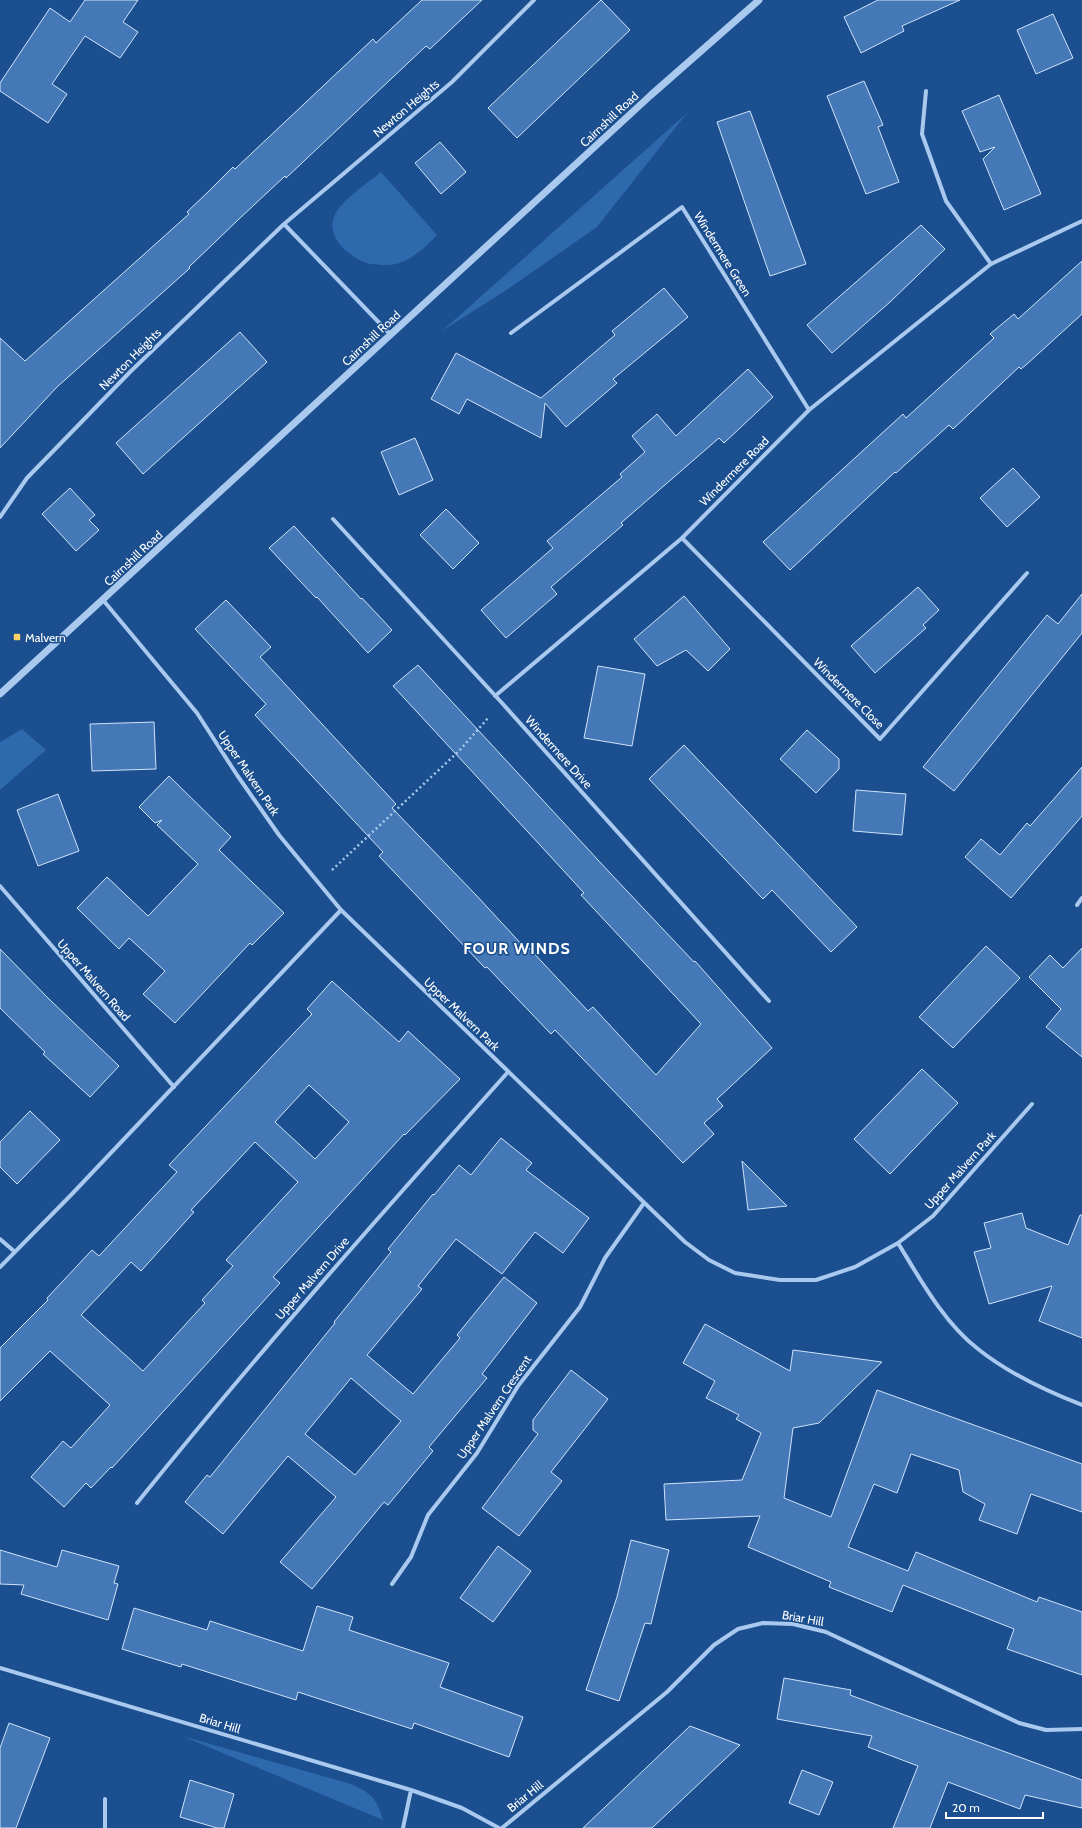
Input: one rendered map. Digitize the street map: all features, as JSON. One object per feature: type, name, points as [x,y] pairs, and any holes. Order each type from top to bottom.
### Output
[{"type":"street","name":"Newton Heights","points":[[0,517],[27,478],[130,372],[284,224],[452,82],[534,0]]},
{"type":"street","name":"Cairnshill Road","points":[[0,694],[651,95],[758,0]]},
{"type":"street","points":[[926,91],[922,134],[946,201],[991,264]]},
{"type":"street","name":"Windermere Green","points":[[511,333],[682,207],[809,410]]},
{"type":"street","name":"Windermere Road","points":[[495,696],[682,538],[809,410],[991,264],[1082,221]]},
{"type":"street","points":[[284,224],[391,335]]},
{"type":"street","name":"Windermere Drive","points":[[333,518],[502,703],[769,1001]]},
{"type":"street","name":"Windermere Close","points":[[682,538],[880,739],[1027,573]]},
{"type":"street","name":"Upper Malvern Park","points":[[103,600],[197,713],[236,775],[262,811],[341,910],[685,1242],[709,1260],[735,1273],[780,1280],[816,1280],[855,1267],[898,1243],[932,1216],[1032,1104]]},
{"type":"street","name":"Upper Malvern Road","points":[[0,886],[174,1087]]},
{"type":"street","points":[[1077,905],[1082,898]]},
{"type":"street","points":[[0,1267],[174,1087],[341,910]]},
{"type":"street","name":"Upper Malvern Drive","points":[[137,1503],[203,1421],[369,1228],[508,1072]]},
{"type":"street","name":"Upper Malvern Crescent","points":[[392,1584],[411,1557],[428,1515],[476,1453],[518,1386],[580,1307],[605,1258],[644,1203]]},
{"type":"street","points":[[0,1239],[15,1252]]},
{"type":"street","points":[[898,1243],[923,1284],[948,1319],[977,1349],[1010,1372],[1063,1398],[1082,1405]]},
{"type":"street","name":"Briar Hill","points":[[0,1668],[411,1790],[462,1808],[500,1828],[667,1692],[714,1645],[738,1629],[763,1623],[793,1624],[826,1632],[1019,1723],[1046,1730],[1082,1729]]},
{"type":"street","points":[[403,1828],[411,1790]]},
{"type":"street","points":[[104,1828],[105,1799]]},
{"type":"path","points":[[318,883],[459,751],[502,703]]},
{"type":"shaded area","points":[[687,113],[597,227],[511,287],[442,331]]},
{"type":"shaded area","points":[[381,172],[437,235],[409,259],[388,265],[367,263],[349,253],[337,240],[333,233],[332,225],[334,217],[343,203]]},
{"type":"shaded area","points":[[22,729],[46,750],[0,790],[0,742]]},
{"type":"shaded area","points":[[182,1736],[351,1784],[372,1797],[378,1806],[383,1820]]},
{"type":"building","points":[[85,0],[138,0],[123,22],[138,32],[120,58],[85,36],[52,84],[67,94],[48,123],[0,91],[0,83],[50,8],[70,22]]},
{"type":"building","points":[[422,0],[482,0],[430,49],[426,46],[286,178],[285,176],[239,219],[189,267],[190,268],[57,387],[0,448],[0,338],[25,361],[189,214],[187,212],[233,167],[235,169],[373,39],[376,43]]},
{"type":"building","points":[[601,0],[630,30],[517,138],[488,108]]},
{"type":"building","points":[[878,0],[960,0],[902,26],[904,31],[861,53],[844,17]]},
{"type":"building","points":[[1053,14],[1073,58],[1036,74],[1017,30]]},
{"type":"building","points":[[864,81],[883,125],[878,127],[899,182],[866,194],[827,96]]},
{"type":"building","points":[[999,95],[1041,194],[1004,210],[983,159],[995,147],[980,152],[962,111]]},
{"type":"building","points":[[750,111],[806,264],[770,276],[717,122]]},
{"type":"building","points":[[440,142],[466,172],[441,194],[415,163]]},
{"type":"building","points":[[921,225],[945,249],[890,302],[832,353],[807,325]]},
{"type":"building","points":[[1082,261],[1082,314],[1027,364],[1021,369],[1019,367],[953,429],[949,425],[896,473],[895,472],[790,570],[763,542],[903,414],[906,418],[994,338],[990,334],[1014,314],[1018,319]]},
{"type":"building","points":[[664,288],[688,317],[613,379],[617,383],[566,427],[545,403],[541,438],[467,399],[459,414],[431,399],[456,353],[541,398],[615,335],[612,331]]},
{"type":"building","points":[[240,332],[267,362],[143,474],[116,443]]},
{"type":"building","points":[[748,369],[773,397],[724,443],[719,438],[621,523],[623,525],[551,587],[557,594],[506,638],[481,610],[553,548],[547,541],[622,477],[620,474],[645,452],[632,436],[657,414],[676,436]]},
{"type":"building","points":[[415,438],[433,480],[399,495],[381,452]]},
{"type":"building","points":[[1013,468],[1040,497],[1007,527],[980,498]]},
{"type":"building","points":[[70,488],[95,515],[89,520],[99,530],[76,551],[42,514]]},
{"type":"building","points":[[446,509],[479,543],[453,569],[420,535]]},
{"type":"building","points":[[294,526],[361,599],[362,598],[392,630],[368,653],[317,597],[316,598],[269,548]]},
{"type":"building","points":[[918,587],[939,610],[923,625],[926,628],[875,673],[851,646]]},
{"type":"building","points":[[1082,594],[1082,633],[954,791],[923,767],[1047,615],[1058,624]]},
{"type":"building","points":[[684,596],[730,649],[708,671],[686,650],[657,666],[634,639]]},
{"type":"building","points":[[226,600],[271,647],[260,657],[396,804],[392,808],[525,948],[527,946],[588,1011],[593,1007],[656,1075],[701,1024],[581,895],[584,893],[393,686],[418,665],[610,873],[694,962],[695,961],[772,1048],[717,1099],[723,1106],[704,1123],[714,1134],[683,1163],[555,1030],[551,1034],[487,967],[485,968],[379,856],[383,852],[255,715],[266,704],[195,629]]},
{"type":"building","points":[[598,666],[645,674],[632,746],[584,738]]},
{"type":"building","points":[[154,722],[156,769],[92,771],[90,724]]},
{"type":"building","points":[[807,730],[839,759],[839,769],[816,793],[780,759]]},
{"type":"building","points":[[684,745],[857,927],[831,952],[772,890],[763,899],[649,779]]},
{"type":"building","points":[[1082,767],[1082,816],[1011,898],[965,857],[981,839],[1000,855],[1027,823],[1030,826]]},
{"type":"building","points":[[169,776],[231,837],[219,850],[284,913],[252,945],[250,943],[175,1023],[143,994],[165,971],[129,938],[119,949],[77,908],[107,877],[148,916],[198,864],[157,825],[162,820],[155,823],[139,807]]},
{"type":"building","points":[[856,790],[906,794],[902,835],[853,831]]},
{"type":"building","points":[[58,794],[79,851],[38,866],[17,810]]},
{"type":"building","points":[[986,946],[1020,978],[953,1048],[919,1017]]},
{"type":"building","points":[[1082,948],[1082,1057],[1046,1027],[1061,1009],[1029,977],[1050,955],[1063,968]]},
{"type":"building","points":[[0,949],[49,999],[119,1066],[90,1097],[43,1054],[45,1052],[0,1008]]},
{"type":"building","points":[[332,981],[399,1042],[408,1031],[460,1079],[405,1135],[404,1134],[273,1277],[280,1283],[112,1468],[111,1467],[91,1488],[86,1483],[64,1507],[31,1477],[63,1441],[71,1448],[110,1405],[50,1351],[0,1401],[0,1348],[48,1300],[47,1298],[92,1250],[99,1256],[177,1172],[169,1165],[312,1014],[307,1009]],"holes":[[[309,1085],[349,1122],[315,1159],[275,1122]],[[255,1142],[298,1182],[226,1260],[233,1266],[202,1300],[205,1303],[143,1371],[81,1315],[131,1262],[141,1271],[194,1212],[191,1210]]]},
{"type":"building","points":[[922,1069],[958,1103],[890,1174],[854,1139]]},
{"type":"building","points":[[30,1111],[60,1140],[17,1184],[0,1167],[0,1142]]},
{"type":"building","points":[[501,1138],[532,1163],[526,1170],[589,1218],[563,1253],[535,1232],[502,1274],[456,1239],[418,1286],[422,1289],[367,1355],[413,1394],[460,1338],[457,1335],[504,1277],[537,1303],[482,1374],[487,1378],[429,1447],[433,1451],[388,1505],[384,1502],[312,1589],[280,1562],[336,1497],[288,1456],[223,1534],[185,1502],[207,1475],[210,1477],[335,1323],[334,1322],[391,1252],[388,1249],[433,1194],[434,1195],[459,1165],[471,1175]],"holes":[[[351,1378],[401,1421],[355,1475],[305,1434]]]},
{"type":"building","points":[[742,1161],[787,1206],[748,1210]]},
{"type":"building","points":[[1022,1213],[1026,1228],[1068,1245],[1080,1215],[1082,1215],[1082,1338],[1039,1321],[1052,1286],[989,1304],[974,1252],[991,1248],[984,1223]]},
{"type":"building","points":[[705,1324],[790,1371],[793,1350],[882,1362],[819,1423],[793,1428],[784,1498],[831,1517],[877,1390],[1082,1464],[1082,1512],[1031,1494],[1017,1534],[979,1520],[985,1504],[963,1492],[959,1470],[911,1454],[897,1493],[874,1484],[848,1547],[908,1571],[916,1552],[1037,1602],[1039,1597],[1082,1612],[1082,1675],[1007,1649],[1014,1629],[903,1585],[892,1612],[829,1587],[831,1582],[748,1547],[760,1516],[666,1520],[664,1484],[742,1480],[761,1433],[736,1419],[739,1415],[706,1398],[715,1381],[683,1363]]},
{"type":"building","points":[[571,1370],[608,1399],[551,1472],[562,1481],[519,1536],[482,1508],[538,1434],[533,1430],[533,1420]]},
{"type":"building","points":[[631,1540],[669,1550],[651,1624],[645,1623],[619,1701],[586,1690],[617,1597]]},
{"type":"building","points":[[498,1546],[531,1571],[493,1622],[460,1598]]},
{"type":"building","points":[[0,1550],[57,1567],[62,1550],[119,1566],[114,1583],[118,1584],[108,1620],[21,1594],[24,1585],[0,1584]]},
{"type":"building","points":[[317,1606],[353,1617],[349,1630],[449,1663],[440,1687],[523,1717],[509,1757],[414,1723],[412,1729],[298,1692],[296,1700],[182,1664],[181,1667],[122,1649],[134,1608],[207,1630],[210,1621],[303,1651]]},
{"type":"building","points":[[784,1678],[851,1690],[850,1695],[1082,1780],[1082,1808],[1025,1795],[1020,1809],[948,1782],[930,1828],[893,1828],[918,1766],[868,1747],[872,1736],[777,1719]]},
{"type":"building","points":[[9,1723],[50,1738],[16,1828],[0,1828],[0,1748]]},
{"type":"building","points":[[690,1726],[740,1745],[652,1828],[583,1828]]},
{"type":"building","points":[[802,1770],[833,1782],[819,1815],[789,1803]]},
{"type":"building","points":[[190,1780],[234,1794],[224,1828],[217,1828],[180,1817]]},
{"type":"place","name":"Malvern","points":[[17,637]]},
{"type":"district","name":"FOUR WINDS","points":[[517,948]]}]
